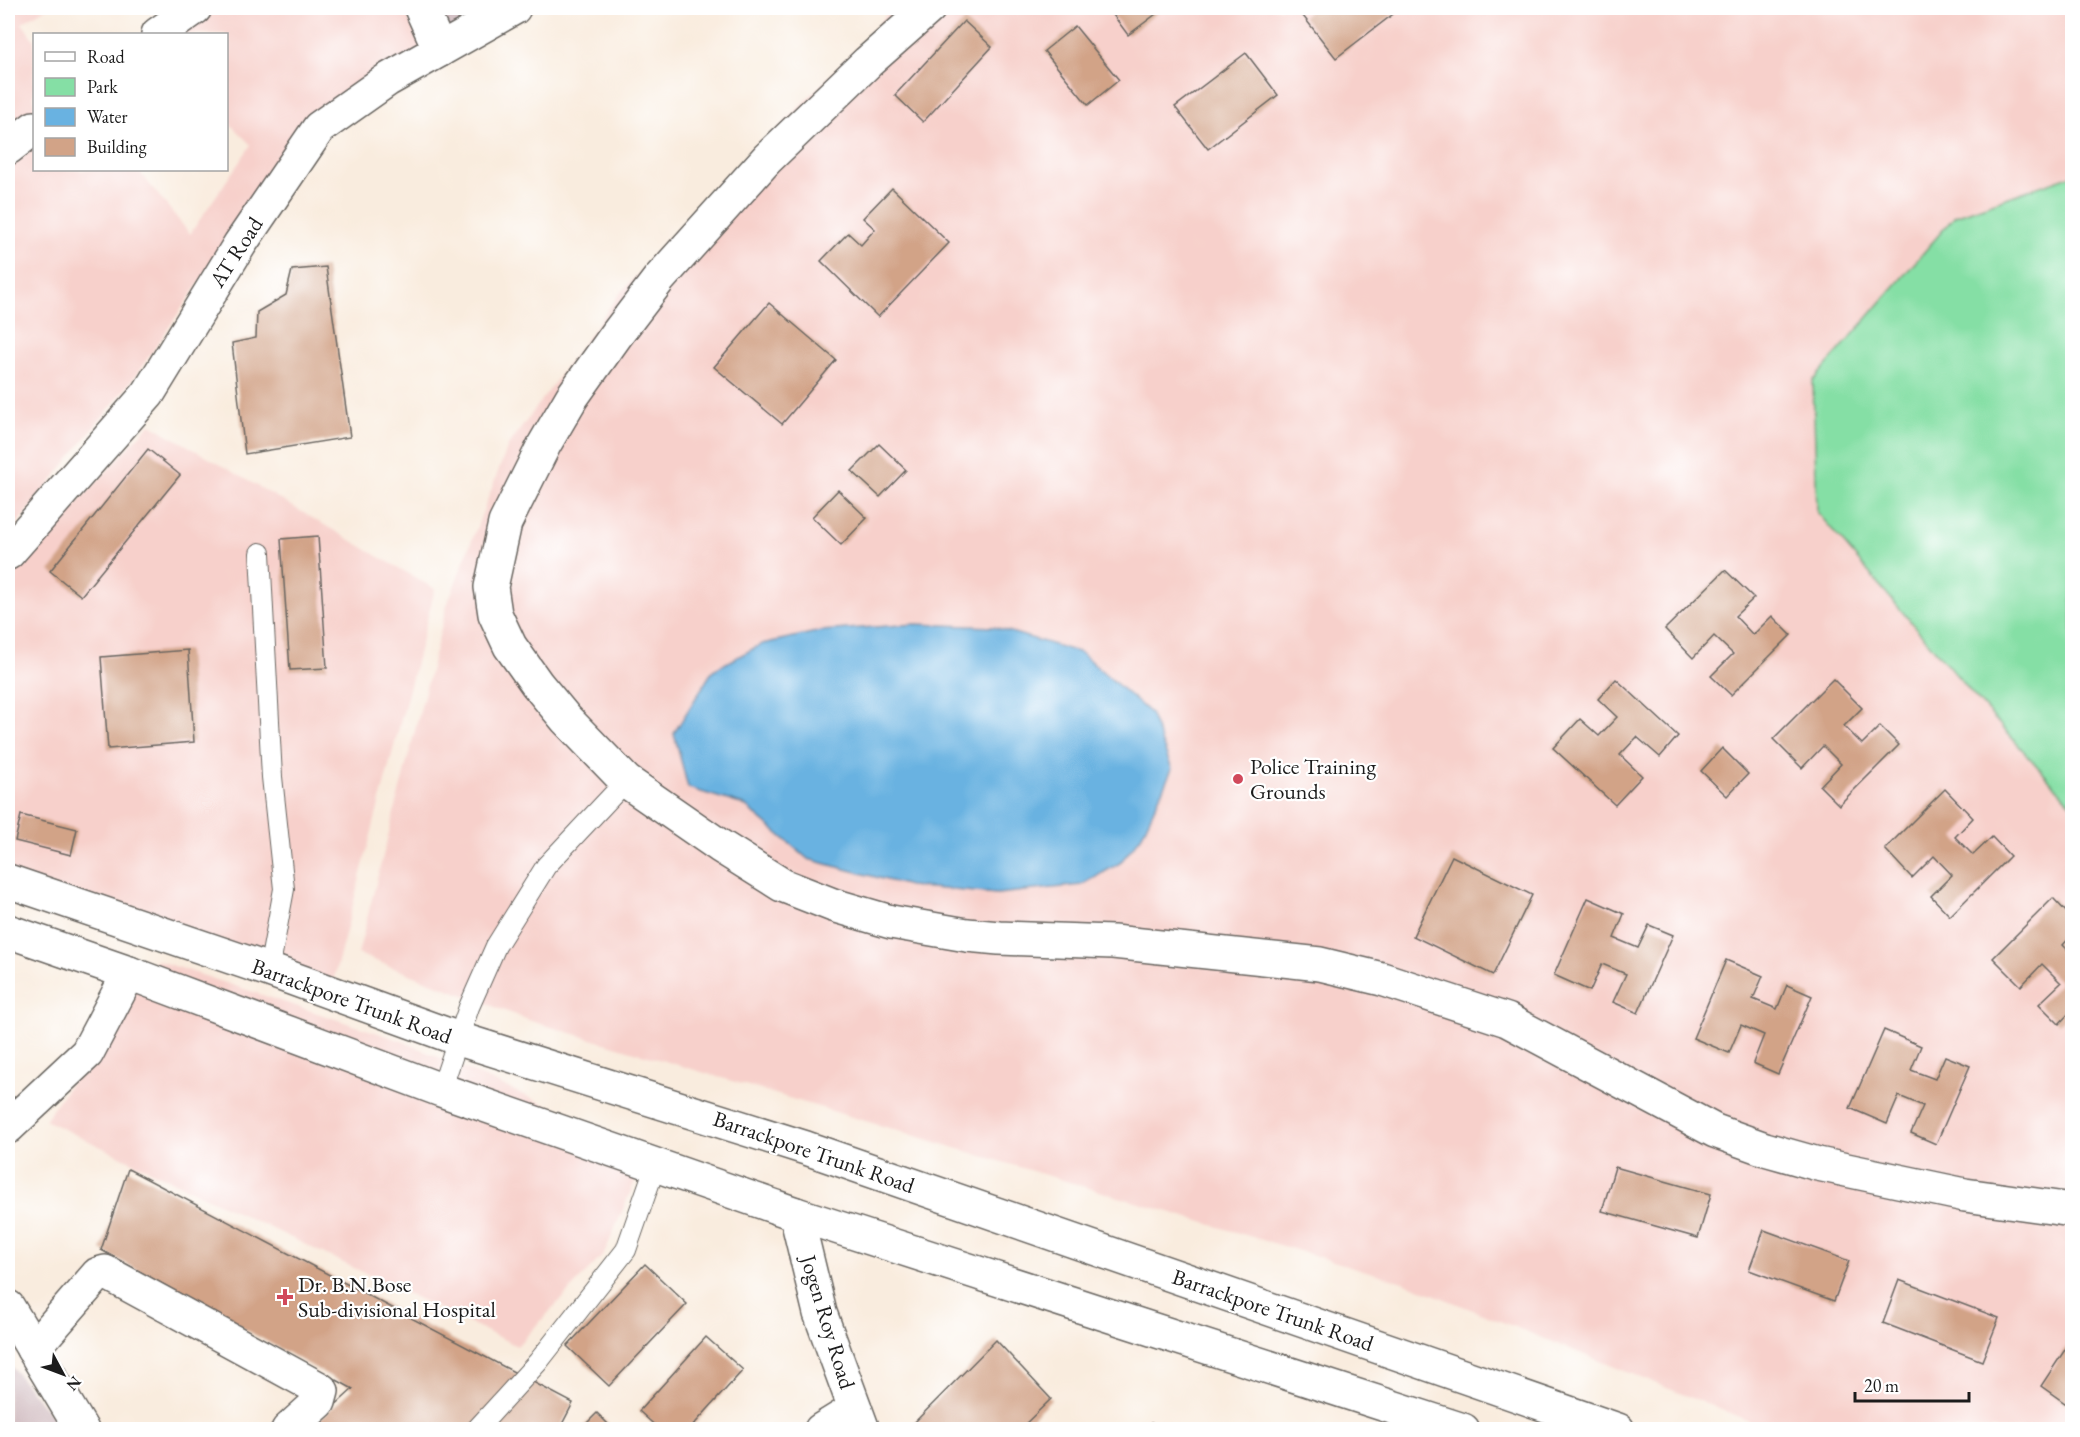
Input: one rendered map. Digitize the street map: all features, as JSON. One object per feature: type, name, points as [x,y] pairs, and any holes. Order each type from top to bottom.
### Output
[{"type":"street","points":[[159,33],[195,8]]},
{"type":"street","points":[[421,8],[440,51]]},
{"type":"street","name":"AT Road","points":[[8,553],[148,394],[240,244],[319,128],[387,80],[514,8]]},
{"type":"street","points":[[929,8],[868,62],[767,159],[659,279],[572,397],[544,445],[505,523],[491,587],[495,614],[510,646],[566,719],[626,781],[720,846],[782,885],[843,908],[891,922],[967,935],[1113,942],[1320,964],[1382,979],[1507,1020],[1715,1131],[1765,1149],[1818,1164],[1965,1195],[2073,1210]]},
{"type":"street","points":[[8,148],[33,129]]},
{"type":"street","name":"Barrackpore Trunk Road","points":[[8,880],[269,970],[459,1039],[806,1148],[1617,1430]]},
{"type":"street","points":[[8,931],[129,973],[441,1090],[796,1214],[1463,1430]]},
{"type":"street","points":[[8,1127],[87,1053],[129,973]]},
{"type":"street","name":"Jogen Roy Road","points":[[796,1214],[820,1313],[859,1419]]},
{"type":"street","points":[[33,1349],[98,1274],[105,1272],[322,1391],[319,1402],[288,1430]]},
{"type":"street","points":[[8,1308],[82,1430]]},
{"type":"street","points":[[821,1430],[859,1419]]},
{"type":"lane","points":[[260,553],[272,777],[285,890],[269,970]]},
{"type":"lane","points":[[441,1090],[469,1007],[496,946],[546,866],[626,781]]},
{"type":"lane","points":[[476,1430],[538,1362],[626,1250],[656,1164]]},
{"type":"shaded area","points":[[8,8],[46,8],[22,23],[33,39],[33,171],[139,171],[190,234],[251,145],[228,122],[228,33],[167,33],[197,8],[404,8],[424,48],[316,112],[137,374],[8,535]]},
{"type":"shaded area","points":[[434,8],[508,8],[448,39]]},
{"type":"shaded area","name":"Police Training Grounds","points":[[892,8],[2072,8],[2072,1429],[1769,1429],[1403,1282],[531,1021],[358,954],[447,605],[508,446],[621,292],[869,35]]},
{"type":"shaded area","points":[[150,424],[435,589],[332,985],[8,884],[8,579]]},
{"type":"shaded area","points":[[156,960],[402,1041],[648,1150],[604,1254],[517,1346],[45,1120]]},
{"type":"shaded area","points":[[11,1366],[62,1429],[8,1429],[8,1369]]},
{"type":"green space","points":[[2072,175],[2072,805],[1976,698],[1817,512],[1813,381],[1955,216]]},
{"type":"water","points":[[915,624],[994,627],[1081,653],[1150,713],[1172,769],[1141,837],[1120,863],[1082,885],[997,894],[909,886],[808,859],[744,805],[688,788],[674,733],[713,670],[762,644],[821,631]]},
{"type":"building","points":[[1108,8],[1164,8],[1128,35]]},
{"type":"building","points":[[1314,8],[1401,8],[1336,58],[1303,16]]},
{"type":"building","points":[[964,21],[992,47],[923,122],[895,95]]},
{"type":"building","points":[[1075,26],[1119,80],[1088,105],[1044,51]]},
{"type":"building","points":[[1246,53],[1278,95],[1208,149],[1175,107]]},
{"type":"building","points":[[892,188],[949,243],[878,317],[821,261],[848,233],[861,245],[875,229],[863,218]]},
{"type":"building","points":[[326,267],[350,437],[245,454],[232,343],[256,338],[257,312],[286,295],[292,270]]},
{"type":"building","points":[[769,303],[836,360],[782,424],[714,367]]},
{"type":"building","points":[[879,444],[906,470],[880,497],[852,471]]},
{"type":"building","points":[[148,449],[180,475],[81,596],[50,571]]},
{"type":"building","points":[[838,490],[867,518],[841,545],[812,517]]},
{"type":"building","points":[[318,536],[327,668],[290,670],[281,539]]},
{"type":"building","points":[[1725,570],[1754,598],[1735,616],[1753,635],[1772,616],[1791,635],[1731,695],[1711,676],[1733,654],[1714,636],[1693,658],[1665,629]]},
{"type":"building","points":[[188,650],[194,742],[108,749],[101,657]]},
{"type":"building","points":[[1616,679],[1678,736],[1660,757],[1637,737],[1620,755],[1642,776],[1615,805],[1553,748],[1580,719],[1599,736],[1617,717],[1598,699]]},
{"type":"building","points":[[1833,679],[1862,708],[1844,726],[1862,744],[1880,726],[1899,745],[1839,805],[1820,786],[1841,764],[1823,746],[1802,768],[1773,739]]},
{"type":"building","points":[[1722,748],[1748,774],[1727,796],[1701,771]]},
{"type":"building","points":[[1945,789],[1973,818],[1955,837],[1973,855],[1992,837],[2010,856],[1950,916],[1931,896],[1952,875],[1934,856],[1912,878],[1885,849]]},
{"type":"building","points":[[21,815],[77,829],[71,855],[15,841]]},
{"type":"building","points":[[1452,856],[1532,895],[1493,975],[1413,936]]},
{"type":"building","points":[[1588,898],[1624,914],[1614,938],[1638,948],[1649,925],[1673,935],[1638,1013],[1613,1002],[1626,974],[1602,964],[1590,991],[1554,975]]},
{"type":"building","points":[[2053,898],[2072,918],[2072,935],[2063,945],[2072,954],[2072,1010],[2059,1024],[2039,1004],[2061,983],[2042,964],[2021,986],[1993,958]]},
{"type":"building","points":[[1726,960],[1763,976],[1753,999],[1777,1009],[1787,985],[1812,996],[1778,1074],[1753,1063],[1764,1035],[1741,1025],[1729,1053],[1693,1038]]},
{"type":"building","points":[[1884,1030],[1921,1046],[1911,1070],[1935,1079],[1945,1056],[1970,1066],[1936,1144],[1911,1133],[1923,1106],[1899,1096],[1887,1124],[1850,1108]]},
{"type":"building","points":[[1615,1167],[1711,1194],[1698,1238],[1602,1211]]},
{"type":"building","points":[[128,1169],[573,1403],[559,1430],[308,1430],[353,1389],[101,1250]]},
{"type":"building","points":[[1764,1230],[1849,1261],[1834,1301],[1749,1270]]},
{"type":"building","points":[[645,1264],[687,1304],[609,1386],[567,1346]]},
{"type":"building","points":[[1899,1280],[1999,1318],[1982,1361],[1883,1323]]},
{"type":"building","points":[[706,1337],[743,1370],[689,1430],[660,1430],[639,1411]]},
{"type":"building","points":[[2072,1339],[2072,1408],[2041,1386]]},
{"type":"building","points":[[996,1340],[1051,1399],[1019,1430],[907,1430]]},
{"type":"building","points":[[597,1413],[614,1430],[580,1430]]},
{"type":"building","points":[[1151,1423],[1168,1429],[1168,1430],[1149,1430]]},
{"type":"place","name":"Police Training Grounds","points":[[1238,779]]},
{"type":"place","name":"Dr. B.N.Bose Sub-divisional Hospital","points":[[285,1297]]}]
